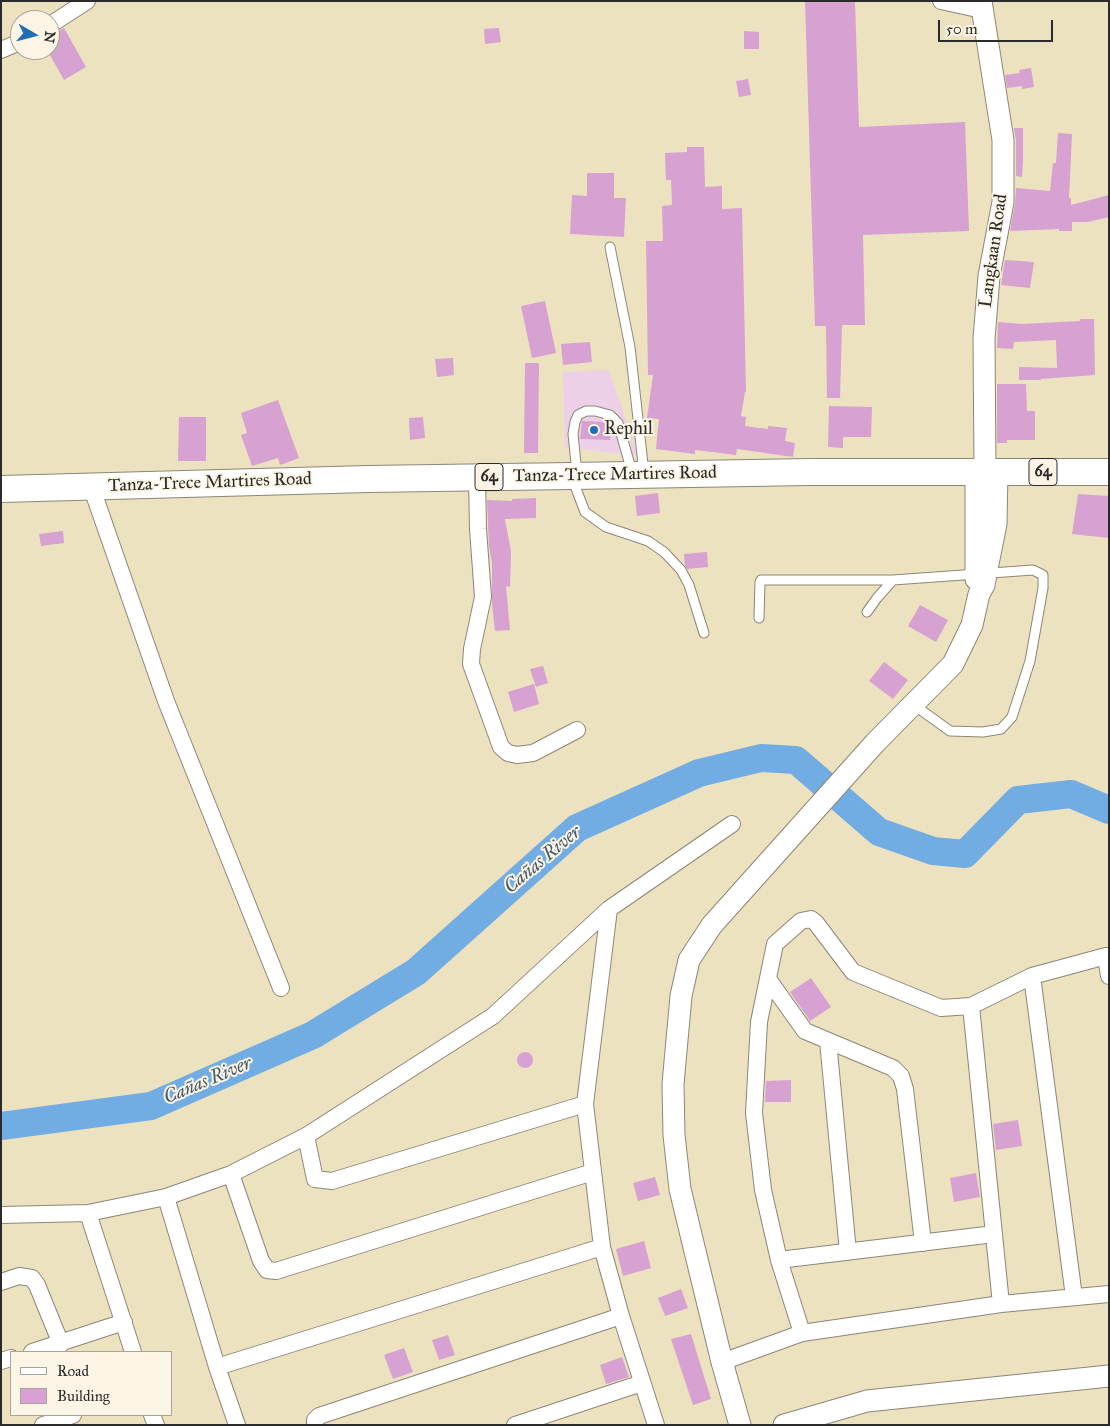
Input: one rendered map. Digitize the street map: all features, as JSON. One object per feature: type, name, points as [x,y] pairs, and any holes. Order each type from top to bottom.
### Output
[{"type":"main road","name":"Tanza-Trece Martires Road","points":[[1,489],[477,477],[1109,472]]},
{"type":"street","points":[[60,19],[87,1]]},
{"type":"street","points":[[941,1],[981,5]]},
{"type":"street","name":"Langkaan Road","points":[[740,1425],[722,1362],[680,1189],[674,1135],[673,1084],[681,996],[689,960],[712,925],[875,743],[953,664],[972,625],[980,581],[996,524],[986,505],[984,340],[988,276],[1003,202],[1003,149],[981,5]]},
{"type":"street","points":[[477,477],[478,529],[483,598],[472,649],[471,664],[501,747],[508,753],[517,755],[534,754],[577,730]]},
{"type":"street","points":[[91,486],[166,700],[281,988]]},
{"type":"street","points":[[1,1215],[88,1213],[166,1198],[231,1174],[306,1136],[493,1016],[609,909],[732,824]]},
{"type":"street","points":[[609,909],[585,1104],[602,1247],[621,1316],[656,1425]]},
{"type":"street","points":[[802,1333],[779,1260],[763,1190],[754,1112],[759,1022],[775,944],[802,921],[811,919],[853,972],[941,1008],[971,1006],[1032,976],[1108,956],[1109,976]]},
{"type":"street","points":[[1032,976],[1074,1297]]},
{"type":"street","points":[[768,979],[805,1031],[893,1068],[901,1076],[906,1089],[923,1243]]},
{"type":"street","points":[[971,1006],[1000,1304]]},
{"type":"street","points":[[828,1041],[848,1252]]},
{"type":"street","points":[[306,1136],[315,1179],[332,1181],[585,1104]]},
{"type":"street","points":[[231,1174],[260,1262],[267,1270],[276,1271],[593,1172]]},
{"type":"street","points":[[166,1198],[217,1367],[237,1425]]},
{"type":"street","points":[[88,1213],[133,1351]]},
{"type":"street","points":[[779,1260],[994,1234]]},
{"type":"street","points":[[217,1367],[602,1247]]},
{"type":"street","points":[[1,1282],[19,1276],[32,1278],[37,1285],[61,1344]]},
{"type":"street","points":[[722,1362],[802,1333],[1000,1304],[1109,1294]]},
{"type":"street","points":[[315,1425],[319,1416],[621,1316]]},
{"type":"street","points":[[36,1351],[124,1322]]},
{"type":"street","points":[[784,1425],[817,1420],[867,1401],[1109,1376]]},
{"type":"street","points":[[515,1425],[642,1383]]},
{"type":"street","points":[[42,1425],[70,1416]]},
{"type":"lane","points":[[610,246],[630,347],[639,475]]},
{"type":"lane","points":[[639,475],[618,423],[610,415],[595,411],[586,411],[578,415],[573,434],[574,476],[585,512],[606,527],[648,541],[664,552],[681,570],[704,633]]},
{"type":"lane","points":[[759,618],[760,582],[762,580],[980,581],[1033,570],[1043,575],[1043,588],[1030,662],[1012,717],[1001,729],[983,732],[950,731],[914,705]]},
{"type":"lane","points":[[867,612],[892,580]]},
{"type":"shaded area","name":"Rephil","points":[[609,370],[638,456],[565,447],[563,372]]},
{"type":"building","points":[[805,1],[855,1],[859,127],[965,122],[969,231],[863,235],[865,325],[842,325],[840,398],[827,398],[826,326],[815,326]]},
{"type":"building","points":[[64,28],[86,67],[64,80],[53,60],[60,60],[60,30]]},
{"type":"building","points":[[499,28],[501,42],[485,44],[484,29]]},
{"type":"building","points":[[744,31],[759,32],[759,49],[744,49]]},
{"type":"building","points":[[1031,68],[1034,87],[1022,89],[1022,86],[1007,88],[1005,75],[1020,73],[1019,70]]},
{"type":"building","points":[[748,79],[751,95],[739,97],[736,81]]},
{"type":"building","points":[[1014,128],[1023,128],[1022,177],[1016,176]]},
{"type":"building","points":[[1058,133],[1072,134],[1069,198],[1071,198],[1071,205],[1109,195],[1109,217],[1088,222],[1072,222],[1072,231],[1059,231],[1059,229],[1010,231],[1016,188],[1050,191],[1053,163],[1056,163]]},
{"type":"building","points":[[687,147],[704,147],[705,187],[722,186],[722,209],[742,208],[746,392],[741,416],[746,417],[745,426],[768,429],[768,426],[787,428],[785,441],[795,443],[793,457],[737,449],[736,455],[695,450],[695,454],[656,449],[659,419],[647,418],[653,375],[648,375],[646,241],[663,241],[662,206],[672,205],[671,180],[666,180],[665,153],[687,152]]},
{"type":"building","points":[[587,173],[614,173],[614,198],[626,198],[624,237],[570,234],[572,195],[587,196]]},
{"type":"building","points":[[1005,260],[1034,262],[1030,288],[1001,285]]},
{"type":"building","points":[[545,301],[556,353],[532,358],[521,306]]},
{"type":"building","points":[[1080,319],[1094,319],[1095,375],[1019,380],[1019,367],[1057,368],[1056,340],[1014,342],[1013,349],[997,348],[998,322],[1022,324],[1080,321]]},
{"type":"building","points":[[590,342],[592,362],[563,365],[561,344]]},
{"type":"building","points":[[453,358],[454,375],[437,377],[435,359]]},
{"type":"building","points":[[525,363],[539,363],[538,453],[524,453]]},
{"type":"building","points":[[997,384],[1026,384],[1027,411],[1035,411],[1035,440],[1007,440],[1007,443],[997,443]]},
{"type":"building","points":[[278,400],[299,458],[280,465],[278,458],[252,466],[241,435],[247,433],[241,413]]},
{"type":"building","points":[[829,406],[872,407],[871,437],[843,437],[843,448],[828,447]]},
{"type":"building","points":[[179,417],[206,417],[206,461],[178,461]]},
{"type":"building","points":[[423,417],[425,438],[410,440],[409,418]]},
{"type":"building","name":"Rephil","points":[[582,421],[608,422],[611,425],[610,440],[580,439]]},
{"type":"building","points":[[658,493],[660,513],[637,516],[635,496]]},
{"type":"building","points":[[1078,494],[1109,496],[1109,538],[1072,534]]},
{"type":"building","points":[[536,498],[536,518],[505,519],[511,552],[510,587],[506,586],[510,630],[495,631],[487,500],[512,501],[512,499]]},
{"type":"building","points":[[63,531],[64,543],[41,546],[39,534]]},
{"type":"building","points":[[707,552],[708,567],[687,569],[684,554]]},
{"type":"building","points":[[920,605],[948,620],[936,642],[908,626]]},
{"type":"building","points":[[884,662],[908,680],[893,699],[869,681]]},
{"type":"building","points":[[543,666],[548,683],[536,687],[530,669]]},
{"type":"building","points":[[534,684],[539,704],[514,712],[508,692]]},
{"type":"building","points":[[811,978],[831,1007],[810,1021],[790,992]]},
{"type":"building","points":[[522,1052],[528,1052],[533,1057],[531,1066],[522,1068],[517,1063],[517,1057]]},
{"type":"building","points":[[791,1080],[791,1102],[765,1102],[766,1081]]},
{"type":"building","points":[[1018,1120],[1022,1146],[996,1150],[993,1124]]},
{"type":"building","points":[[976,1173],[980,1197],[954,1202],[950,1178]]},
{"type":"building","points":[[655,1177],[660,1195],[638,1201],[633,1183]]},
{"type":"building","points":[[644,1241],[651,1268],[623,1276],[616,1249]]},
{"type":"building","points":[[681,1289],[688,1308],[665,1316],[658,1298]]},
{"type":"building","points":[[691,1334],[711,1399],[693,1405],[671,1339]]},
{"type":"building","points":[[448,1335],[455,1355],[439,1360],[432,1340]]},
{"type":"building","points":[[404,1348],[413,1372],[393,1379],[384,1355]]},
{"type":"building","points":[[622,1357],[629,1377],[606,1384],[600,1365]]},
{"type":"waterway","name":"Cañas River","points":[[1,1126],[151,1106],[313,1035],[416,972],[577,828],[699,773],[761,758],[796,760],[879,832],[933,851],[965,854],[1018,800],[1071,794],[1109,810]]},
{"type":"place","name":"Rephil","points":[[594,430]]}]
